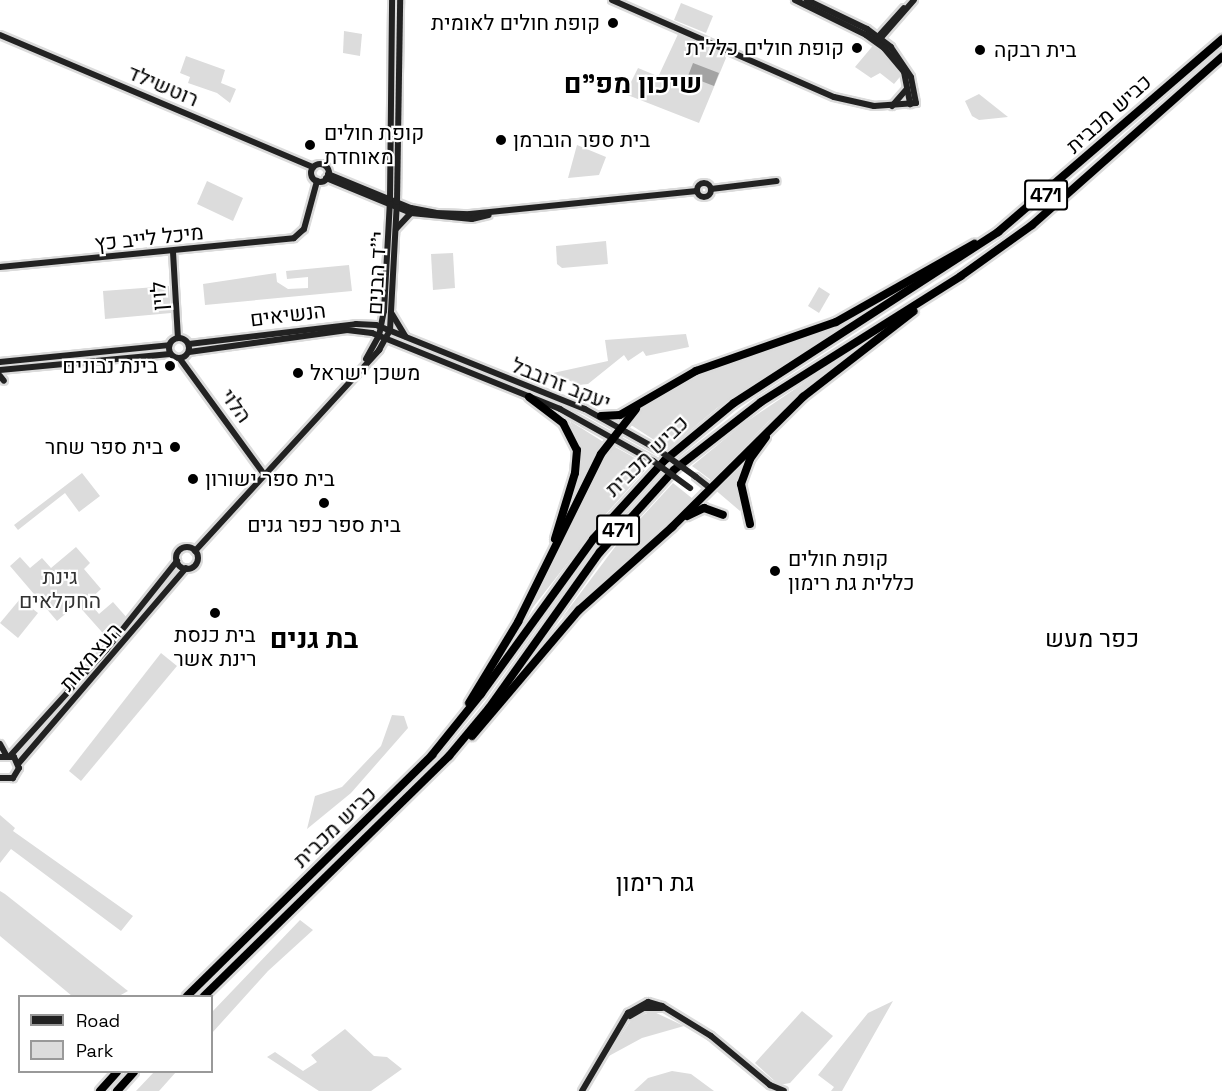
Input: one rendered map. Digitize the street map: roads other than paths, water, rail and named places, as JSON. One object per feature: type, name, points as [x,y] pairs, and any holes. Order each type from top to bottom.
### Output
[{"type":"highway","name":"כביש מכבית","points":[[188,995],[381,809],[450,735],[593,539],[665,460],[734,403],[945,270],[1014,221],[1222,39]]},
{"type":"highway","name":"כביש מכבית","points":[[205,995],[438,768],[489,708],[600,552],[674,470],[761,402],[960,276],[1048,212],[1222,57]]},
{"type":"highway","points":[[601,416],[620,415],[696,371],[836,322],[1014,221]]},
{"type":"highway","points":[[438,768],[485,723],[571,618],[678,521],[788,410],[960,276]]},
{"type":"highway","points":[[450,735],[505,646],[612,437],[654,394]]},
{"type":"highway","points":[[529,398],[567,427],[578,455],[566,506],[542,577]]},
{"type":"highway","points":[[750,524],[742,499],[743,475],[755,452],[788,410]]},
{"type":"highway","points":[[678,521],[700,509],[723,515]]},
{"type":"highway","points":[[100,1091],[115,1073]]},
{"type":"highway","points":[[117,1091],[132,1073]]},
{"type":"main road","name":"י''ד הבנים","points":[[382,327],[390,202],[392,0]]},
{"type":"main road","name":"י''ד הבנים","points":[[383,338],[390,330],[392,314],[397,205],[400,0]]},
{"type":"main road","points":[[612,0],[834,97],[892,106],[913,103]]},
{"type":"main road","points":[[795,0],[879,38],[900,65],[913,103]]},
{"type":"main road","points":[[807,0],[879,38],[908,70],[913,103]]},
{"type":"main road","points":[[879,38],[913,0]]},
{"type":"main road","name":"רוטשילד","points":[[0,35],[313,167],[323,165],[327,176]]},
{"type":"main road","points":[[892,106],[908,89]]},
{"type":"main road","points":[[313,167],[311,175],[317,181],[327,176],[379,195],[390,202]]},
{"type":"main road","points":[[327,176],[411,213],[472,219],[516,208]]},
{"type":"main road","name":"מיכל לייב כץ","points":[[0,267],[173,252],[301,234],[317,181]]},
{"type":"main road","points":[[397,205],[436,213],[470,214],[698,191],[704,183],[711,189],[777,181]]},
{"type":"main road","points":[[379,195],[390,188]]},
{"type":"main road","points":[[396,229],[411,213]]},
{"type":"main road","name":"לוין","points":[[173,252],[178,338]]},
{"type":"main road","points":[[369,324],[384,311]]},
{"type":"main road","points":[[392,314],[407,339]]},
{"type":"main road","name":"הנשיאים","points":[[189,344],[369,324],[390,330]]},
{"type":"main road","points":[[195,551],[375,354],[383,338],[382,327]]},
{"type":"main road","name":"הנשיאים","points":[[189,352],[347,330],[383,338]]},
{"type":"main road","name":"יעקב זרובבל","points":[[390,330],[407,339],[601,416],[660,452],[710,488]]},
{"type":"main road","points":[[0,362],[169,345],[178,338],[189,344],[189,352],[180,359],[170,354],[0,370]]},
{"type":"main road","points":[[361,367],[383,338]]},
{"type":"main road","name":"יעקב זרובבל","points":[[383,338],[529,398],[612,437],[653,460],[701,497]]},
{"type":"main road","points":[[169,345],[170,354]]},
{"type":"main road","points":[[375,354],[398,345]]},
{"type":"main road","name":"הלוי","points":[[180,359],[264,474]]},
{"type":"main road","points":[[183,548],[195,551],[197,562],[186,568],[177,561],[183,548]]},
{"type":"main road","name":"העצמאות","points":[[6,756],[106,650],[177,561]]},
{"type":"main road","name":"העצמאות","points":[[1,779],[16,775],[18,764],[186,568]]},
{"type":"main road","points":[[0,744],[6,756],[18,764]]},
{"type":"main road","points":[[582,1091],[620,1028],[639,1010],[670,1011],[717,1040],[773,1088],[785,1091]]},
{"type":"place","name":"קופת חולים לאומית","points":[[613,23]]},
{"type":"place","name":"קופת חולים כללית","points":[[857,48]]},
{"type":"place","name":"בית רבקה","points":[[980,50]]},
{"type":"place","name":"בית ספר הוברמן","points":[[501,140]]},
{"type":"place","name":"קופת חולים מאוחדת","points":[[310,145]]},
{"type":"place","name":"בינת נבונים","points":[[170,366]]},
{"type":"place","name":"משכן ישראל","points":[[298,373]]},
{"type":"place","name":"בית ספר שחר","points":[[175,447]]},
{"type":"place","name":"בית ספר ישורון","points":[[193,479]]},
{"type":"place","name":"בית ספר כפר גנים","points":[[324,503]]},
{"type":"place","name":"קופת חולים כללית גת רימון","points":[[775,571]]},
{"type":"place","name":"בית כנסת רינת אשר","points":[[215,613]]},
{"type":"district","name":"שיכון מפ\"ם","points":[[633,84]]},
{"type":"district","name":"בת גנים","points":[[314,639]]},
{"type":"district","name":"כפר מעש","points":[[1092,639]]},
{"type":"district","name":"גת רימון","points":[[655,883]]},
{"type":"park label","name":"גינת החקלאים","points":[[60,589]]}]
